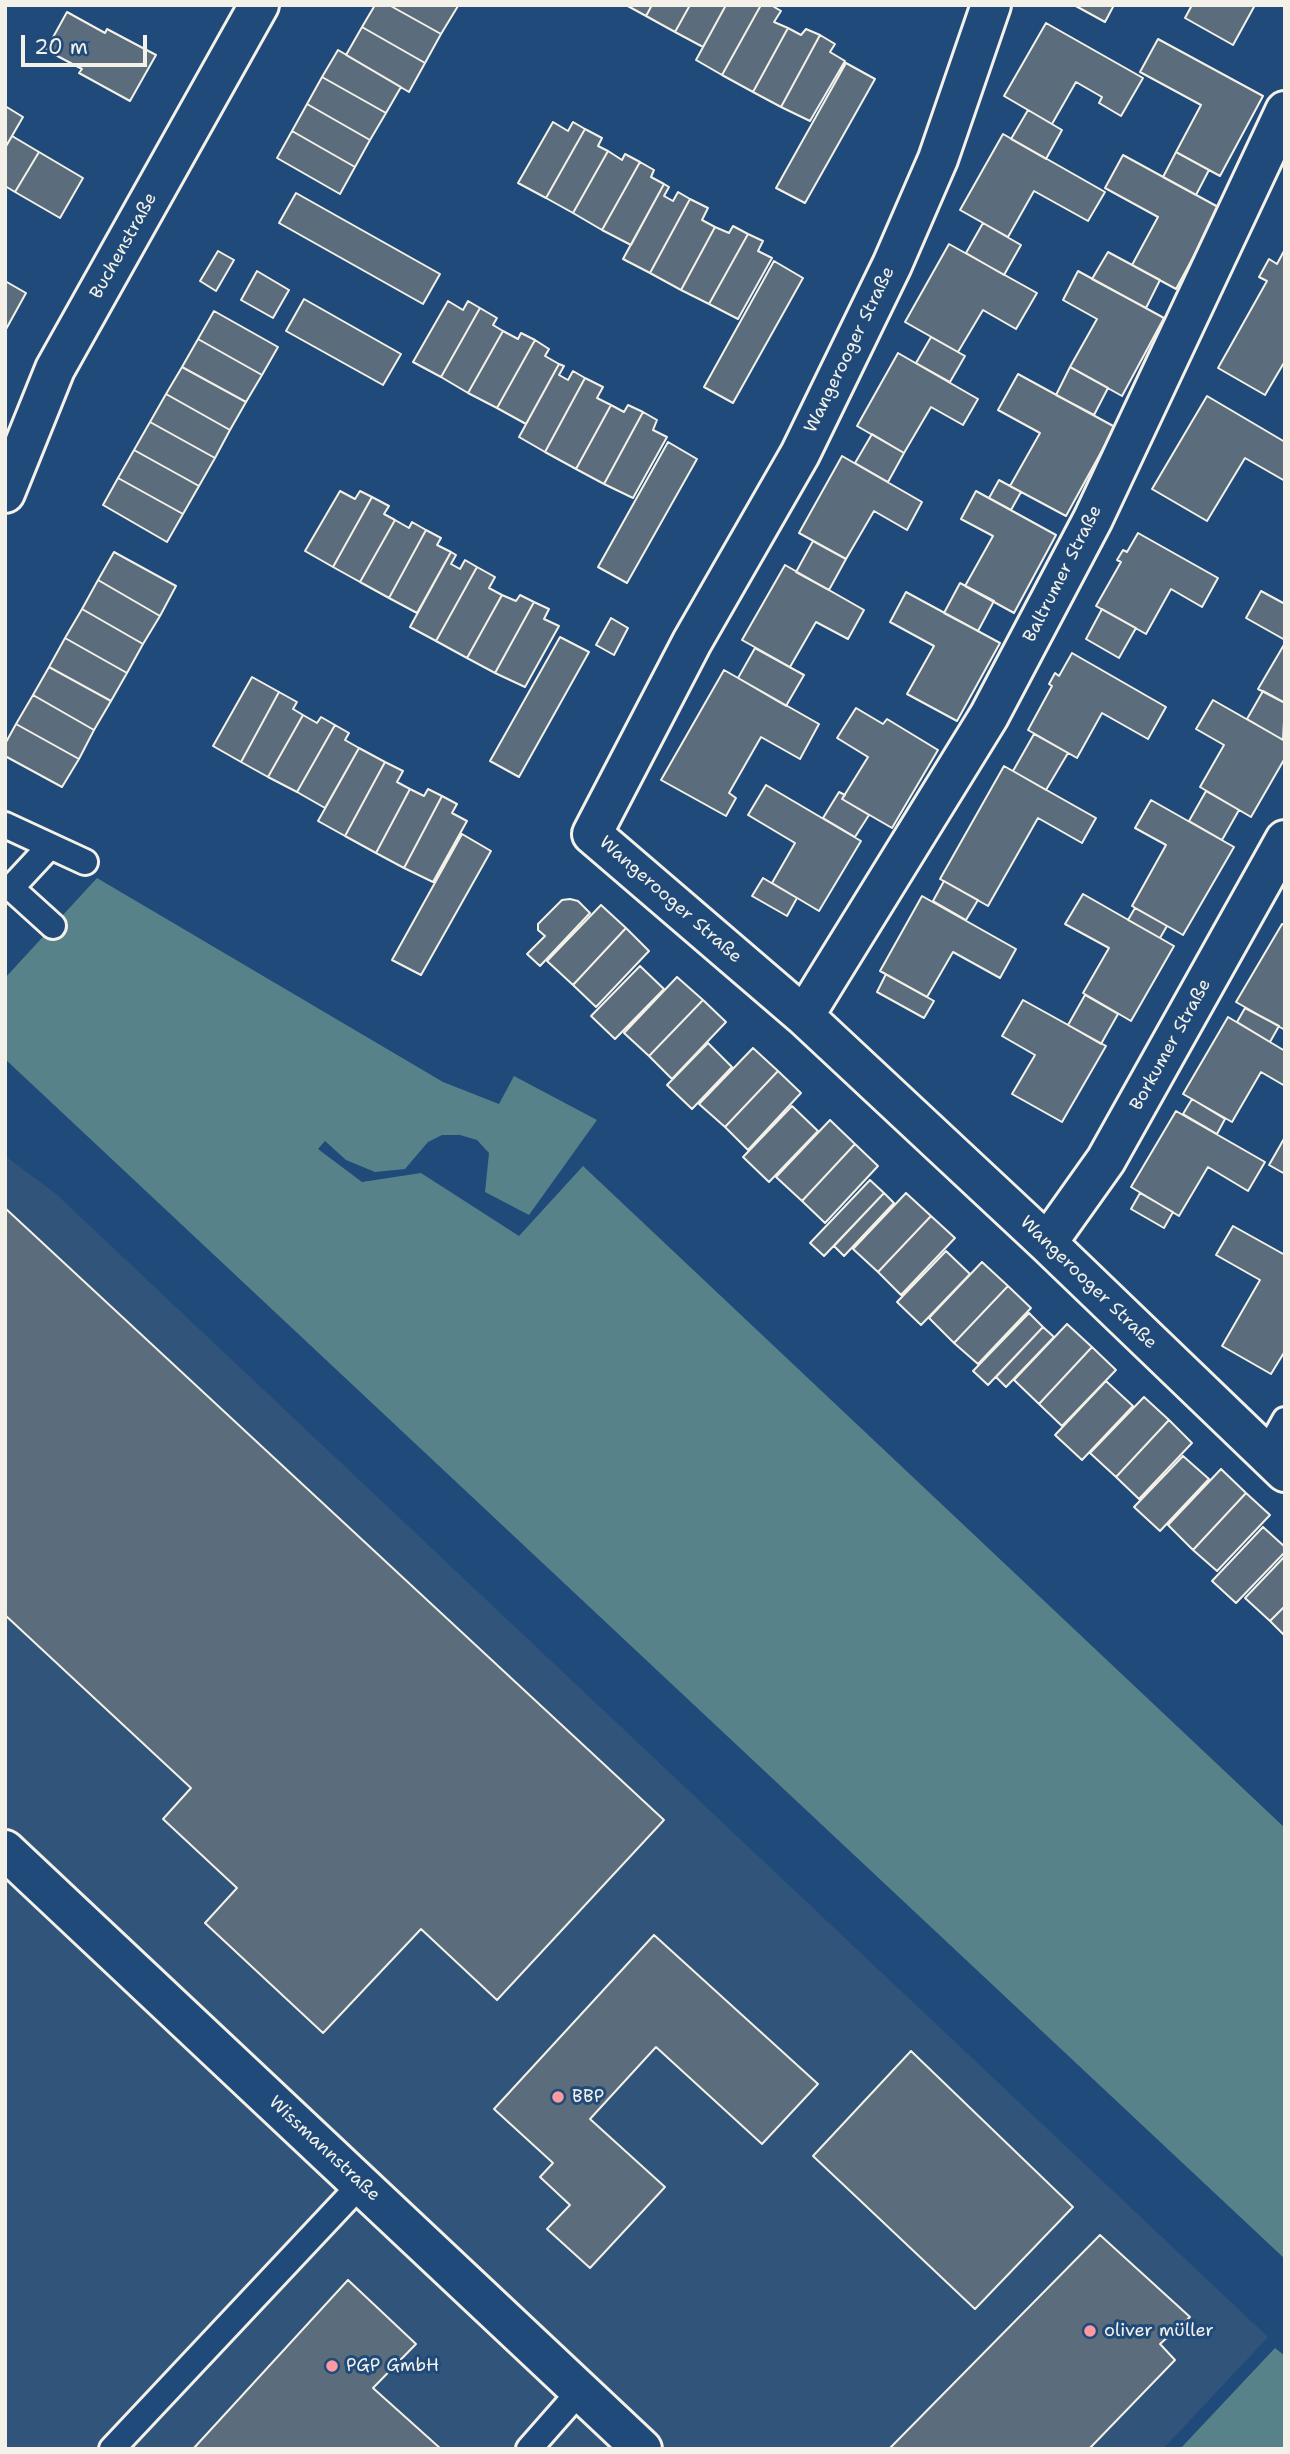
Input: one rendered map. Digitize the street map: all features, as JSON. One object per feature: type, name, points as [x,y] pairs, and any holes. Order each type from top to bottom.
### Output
[{"type":"street","name":"Buchenstraße","points":[[5,493],[55,369],[259,5]]},
{"type":"street","name":"Wangerooger Straße","points":[[991,5],[938,159],[892,265],[800,454],[692,642],[592,834],[804,1016],[1047,1243],[1275,1463]]},
{"type":"street","name":"Baltrumer Straße","points":[[804,1016],[989,716],[1093,519],[1285,111]]},
{"type":"street","name":"Borkumer Straße","points":[[1047,1243],[1106,1160],[1285,840]]},
{"type":"street","name":"Wissmannstraße","points":[[5,1850],[642,2449]]},
{"type":"lane","points":[[5,825],[85,862]]},
{"type":"lane","points":[[50,846],[11,888],[53,926]]},
{"type":"lane","name":"Wangerooger Straße","points":[[1275,1463],[1285,1420]]},
{"type":"lane","points":[[112,2449],[361,2185]]},
{"type":"lane","points":[[529,2449],[580,2391]]},
{"type":"shaded area","points":[[5,1156],[55,1193],[1268,2337],[1163,2449],[5,2449]]},
{"type":"green space","points":[[97,878],[443,1082],[499,1104],[514,1076],[597,1120],[529,1215],[485,1192],[489,1153],[477,1140],[460,1135],[442,1135],[428,1142],[405,1169],[375,1172],[346,1160],[325,1141],[318,1149],[362,1182],[421,1173],[519,1236],[583,1166],[1285,1828],[1285,2259],[5,1059],[5,978]]},
{"type":"green space","points":[[1275,2348],[1285,2356],[1285,2449],[1180,2449]]},
{"type":"building","points":[[375,5],[389,5],[441,34],[425,63],[362,27]]},
{"type":"building","points":[[389,5],[456,5],[458,6],[441,34]]},
{"type":"building","points":[[626,5],[652,5],[646,16]]},
{"type":"building","points":[[652,5],[690,5],[675,32],[646,16]]},
{"type":"building","points":[[690,5],[726,5],[703,47],[675,32]]},
{"type":"building","points":[[726,5],[761,5],[722,75],[696,60]]},
{"type":"building","points":[[761,5],[771,5],[781,11],[774,22],[788,28],[753,92],[722,75]]},
{"type":"building","points":[[1074,5],[1114,5],[1105,22]]},
{"type":"building","points":[[1192,5],[1255,5],[1233,45],[1185,18]]},
{"type":"building","points":[[67,12],[105,33],[107,29],[156,55],[130,101],[79,73],[82,69],[46,50]]},
{"type":"building","points":[[1046,23],[1143,78],[1121,116],[1099,103],[1102,97],[1076,82],[1052,124],[1004,96]]},
{"type":"building","points":[[362,27],[425,63],[409,92],[346,55]]},
{"type":"building","points":[[788,28],[801,35],[806,29],[820,35],[781,107],[753,92]]},
{"type":"building","points":[[820,35],[835,44],[830,52],[845,61],[810,121],[781,107]]},
{"type":"building","points":[[1158,39],[1263,96],[1220,176],[1176,152],[1201,105],[1140,72]]},
{"type":"building","points":[[338,50],[401,87],[386,113],[322,77]]},
{"type":"building","points":[[846,63],[875,79],[805,203],[776,188]]},
{"type":"building","points":[[322,77],[386,113],[370,140],[307,104]]},
{"type":"building","points":[[307,104],[370,140],[355,167],[292,131]]},
{"type":"building","points":[[5,106],[23,117],[5,148]]},
{"type":"building","points":[[1028,110],[1062,130],[1046,159],[1011,139]]},
{"type":"building","points":[[553,122],[568,131],[573,122],[585,129],[546,198],[518,183]]},
{"type":"building","points":[[585,129],[602,138],[598,146],[608,151],[573,213],[546,198]]},
{"type":"building","points":[[292,131],[355,167],[340,194],[277,158]]},
{"type":"building","points":[[1003,134],[1105,192],[1088,221],[1034,191],[1008,237],[960,210]]},
{"type":"building","points":[[12,136],[39,152],[15,192],[5,186],[5,148]]},
{"type":"building","points":[[608,151],[622,160],[625,154],[640,162],[602,230],[573,213]]},
{"type":"building","points":[[39,152],[83,178],[60,218],[15,192]]},
{"type":"building","points":[[1176,152],[1209,170],[1196,195],[1163,177]]},
{"type":"building","points":[[1123,155],[1220,208],[1176,289],[1132,265],[1158,217],[1105,188]]},
{"type":"building","points":[[640,162],[654,170],[651,177],[664,184],[631,245],[602,230]]},
{"type":"building","points":[[664,184],[669,187],[664,196],[673,201],[678,192],[690,199],[650,273],[623,259]]},
{"type":"building","points":[[296,193],[440,274],[423,304],[279,223]]},
{"type":"building","points":[[690,199],[708,208],[702,220],[715,227],[681,290],[650,273]]},
{"type":"building","points":[[983,223],[1021,245],[1004,275],[966,253]]},
{"type":"building","points":[[733,226],[748,234],[709,304],[681,290],[715,227],[729,233]]},
{"type":"building","points":[[748,234],[763,241],[758,251],[772,258],[738,319],[709,304]]},
{"type":"building","points":[[949,244],[1037,293],[1016,329],[983,310],[958,352],[905,322]]},
{"type":"building","points":[[1285,249],[1285,361],[1265,395],[1218,368],[1267,281],[1259,277],[1269,259],[1277,264]]},
{"type":"building","points":[[218,251],[234,260],[216,291],[200,281]]},
{"type":"building","points":[[1108,252],[1160,280],[1146,308],[1092,279]]},
{"type":"building","points":[[774,261],[803,278],[733,403],[704,387]]},
{"type":"building","points":[[257,271],[289,290],[273,318],[241,300]]},
{"type":"building","points":[[1078,271],[1164,318],[1122,396],[1070,367],[1097,319],[1063,300]]},
{"type":"building","points":[[5,281],[26,293],[5,331]]},
{"type":"building","points":[[304,299],[401,354],[383,385],[286,331]]},
{"type":"building","points":[[448,301],[463,310],[468,301],[480,308],[441,377],[413,362]]},
{"type":"building","points":[[480,308],[497,318],[493,325],[503,331],[468,393],[441,377]]},
{"type":"building","points":[[214,311],[278,347],[262,375],[198,339]]},
{"type":"building","points":[[503,331],[518,339],[521,333],[535,340],[497,408],[468,393]]},
{"type":"building","points":[[931,337],[965,356],[950,382],[916,363]]},
{"type":"building","points":[[198,339],[262,375],[246,402],[182,367]]},
{"type":"building","points":[[535,340],[549,349],[545,356],[559,364],[526,424],[497,408]]},
{"type":"building","points":[[898,353],[978,399],[963,425],[931,407],[904,453],[857,426]]},
{"type":"building","points":[[559,364],[564,366],[559,375],[568,380],[573,371],[585,378],[545,452],[519,437]]},
{"type":"building","points":[[182,367],[246,402],[230,430],[166,394]]},
{"type":"building","points":[[1070,367],[1108,388],[1094,415],[1056,395]]},
{"type":"building","points":[[1018,374],[1115,427],[1066,516],[1010,486],[1040,433],[998,410]]},
{"type":"building","points":[[585,378],[603,387],[597,398],[611,405],[576,469],[545,452]]},
{"type":"building","points":[[166,394],[230,430],[215,458],[150,422]]},
{"type":"building","points":[[1207,396],[1285,442],[1285,481],[1245,458],[1207,521],[1152,489]]},
{"type":"building","points":[[611,405],[624,412],[628,405],[643,412],[604,484],[576,469]]},
{"type":"building","points":[[643,412],[657,420],[653,430],[667,437],[633,498],[604,484]]},
{"type":"building","points":[[150,422],[215,458],[199,486],[134,450]]},
{"type":"building","points":[[872,434],[904,453],[888,482],[855,463]]},
{"type":"building","points":[[668,442],[697,459],[627,583],[598,567]]},
{"type":"building","points":[[134,450],[199,486],[183,514],[118,478]]},
{"type":"building","points":[[842,456],[922,502],[907,530],[874,511],[846,559],[799,533]]},
{"type":"building","points":[[118,478],[183,514],[167,542],[103,505]]},
{"type":"building","points":[[999,480],[1021,492],[1011,510],[989,498]]},
{"type":"building","points":[[340,491],[355,499],[360,491],[372,497],[333,567],[305,551]]},
{"type":"building","points":[[976,491],[1056,535],[1014,613],[965,586],[993,536],[961,519]]},
{"type":"building","points":[[372,497],[389,506],[384,514],[395,520],[360,582],[333,567]]},
{"type":"building","points":[[395,520],[409,528],[412,522],[426,530],[389,598],[360,582]]},
{"type":"building","points":[[426,530],[441,538],[437,545],[451,552],[417,613],[389,598]]},
{"type":"building","points":[[1138,533],[1218,578],[1202,607],[1171,589],[1146,634],[1096,606],[1121,562],[1117,560],[1123,550],[1127,552]]},
{"type":"building","points":[[813,541],[846,559],[829,590],[796,572]]},
{"type":"building","points":[[114,552],[176,586],[160,616],[98,580]]},
{"type":"building","points":[[451,552],[456,555],[451,564],[460,569],[465,560],[477,567],[436,641],[410,627]]},
{"type":"building","points":[[785,565],[864,610],[848,639],[816,622],[790,667],[742,640]]},
{"type":"building","points":[[477,567],[495,577],[489,588],[502,595],[467,658],[436,641]]},
{"type":"building","points":[[98,580],[160,616],[143,644],[82,609]]},
{"type":"building","points":[[960,583],[994,601],[978,631],[944,613]]},
{"type":"building","points":[[1261,591],[1285,604],[1285,640],[1246,618]]},
{"type":"building","points":[[906,592],[1000,643],[957,721],[907,694],[934,646],[890,622]]},
{"type":"building","points":[[502,595],[516,601],[520,595],[534,602],[495,673],[467,658]]},
{"type":"building","points":[[534,602],[549,609],[544,619],[559,626],[525,687],[495,673]]},
{"type":"building","points":[[82,609],[143,644],[127,673],[65,638]]},
{"type":"building","points":[[1102,609],[1136,628],[1119,658],[1086,639]]},
{"type":"building","points":[[611,618],[628,628],[614,655],[596,645]]},
{"type":"building","points":[[560,637],[589,652],[519,777],[490,761]]},
{"type":"building","points":[[65,638],[127,673],[111,701],[49,667]]},
{"type":"building","points":[[1285,643],[1285,703],[1258,689]]},
{"type":"building","points":[[755,648],[804,675],[786,706],[738,678]]},
{"type":"building","points":[[1072,653],[1166,707],[1148,739],[1102,713],[1077,758],[1028,730],[1052,686],[1049,684],[1055,673],[1059,676]]},
{"type":"building","points":[[49,667],[111,701],[94,730],[33,695]]},
{"type":"building","points":[[724,670],[819,724],[800,759],[761,737],[729,793],[736,798],[726,816],[661,780]]},
{"type":"building","points":[[252,677],[279,692],[241,762],[213,746]]},
{"type":"building","points":[[1263,691],[1285,703],[1283,740],[1247,719]]},
{"type":"building","points":[[279,692],[297,702],[293,709],[303,715],[268,777],[241,762]]},
{"type":"building","points":[[33,695],[94,730],[79,759],[16,724]]},
{"type":"building","points":[[1213,700],[1285,741],[1285,758],[1251,817],[1200,787],[1224,745],[1196,729]]},
{"type":"building","points":[[856,708],[883,724],[887,719],[938,750],[892,828],[842,799],[868,757],[837,738]]},
{"type":"building","points":[[303,715],[317,723],[321,717],[335,725],[297,792],[268,777]]},
{"type":"building","points":[[16,724],[79,759],[62,787],[5,756],[5,744]]},
{"type":"building","points":[[335,725],[349,733],[345,740],[359,748],[325,808],[297,792]]},
{"type":"building","points":[[1034,734],[1068,753],[1046,790],[1013,771]]},
{"type":"building","points":[[359,748],[385,762],[345,836],[318,821]]},
{"type":"building","points":[[385,762],[403,771],[397,782],[410,789],[376,853],[345,836]]},
{"type":"building","points":[[1004,766],[1096,818],[1082,843],[1038,818],[988,906],[940,879]]},
{"type":"building","points":[[766,785],[861,841],[819,911],[772,883],[795,843],[748,815]]},
{"type":"building","points":[[410,789],[424,796],[428,789],[442,796],[404,868],[376,853]]},
{"type":"building","points":[[1206,791],[1239,810],[1222,840],[1189,821]]},
{"type":"building","points":[[839,792],[845,795],[842,799],[869,815],[855,837],[823,818]]},
{"type":"building","points":[[442,796],[457,804],[452,813],[467,821],[433,882],[404,868]]},
{"type":"building","points":[[1151,800],[1234,847],[1183,935],[1132,906],[1166,845],[1135,828]]},
{"type":"building","points":[[462,834],[491,851],[421,975],[392,960]]},
{"type":"building","points":[[763,878],[797,898],[787,916],[752,896]]},
{"type":"building","points":[[944,881],[978,900],[966,920],[933,901]]},
{"type":"building","points":[[1083,894],[1174,946],[1131,1021],[1083,993],[1109,948],[1065,924]]},
{"type":"building","points":[[922,896],[1016,949],[1000,978],[953,952],[927,997],[880,971]]},
{"type":"building","points":[[562,900],[578,901],[590,913],[540,966],[527,954],[545,936],[538,930],[538,924]]},
{"type":"building","points":[[601,905],[626,928],[573,985],[547,961]]},
{"type":"building","points":[[1135,908],[1167,926],[1160,938],[1128,920]]},
{"type":"building","points":[[1282,924],[1285,925],[1285,1030],[1236,1002]]},
{"type":"building","points":[[626,928],[649,951],[596,1007],[573,985]]},
{"type":"building","points":[[640,966],[664,989],[615,1039],[591,1016]]},
{"type":"building","points":[[886,974],[934,1001],[924,1018],[877,992]]},
{"type":"building","points":[[677,977],[703,1000],[649,1056],[624,1033]]},
{"type":"building","points":[[1085,995],[1118,1014],[1101,1044],[1068,1025]]},
{"type":"building","points":[[703,1000],[726,1022],[672,1079],[649,1056]]},
{"type":"building","points":[[1023,1000],[1106,1046],[1062,1122],[1012,1094],[1035,1055],[1002,1036]]},
{"type":"building","points":[[1245,1008],[1279,1026],[1270,1042],[1237,1022]]},
{"type":"building","points":[[1228,1017],[1285,1051],[1285,1086],[1261,1072],[1232,1122],[1183,1094]]},
{"type":"building","points":[[708,1043],[732,1067],[692,1109],[667,1085]]},
{"type":"building","points":[[753,1048],[778,1071],[725,1127],[699,1104]]},
{"type":"building","points":[[778,1071],[801,1093],[748,1150],[725,1127]]},
{"type":"building","points":[[1192,1099],[1225,1119],[1217,1134],[1183,1114]]},
{"type":"building","points":[[792,1106],[818,1131],[769,1182],[743,1157]]},
{"type":"building","points":[[1176,1111],[1265,1162],[1248,1191],[1208,1167],[1179,1216],[1131,1187]]},
{"type":"building","points":[[830,1120],[855,1144],[802,1201],[776,1177]]},
{"type":"building","points":[[1285,1137],[1285,1174],[1269,1165]]},
{"type":"building","points":[[855,1144],[878,1166],[825,1223],[802,1201]]},
{"type":"building","points":[[870,1180],[884,1193],[824,1256],[810,1243]]},
{"type":"building","points":[[884,1193],[894,1203],[844,1256],[834,1246]]},
{"type":"building","points":[[906,1193],[931,1216],[878,1272],[853,1249]]},
{"type":"building","points":[[1140,1193],[1173,1212],[1164,1228],[1131,1209]]},
{"type":"building","points":[[5,1208],[664,1820],[497,2000],[421,1929],[323,2033],[205,1923],[237,1888],[163,1819],[191,1788],[5,1615]]},
{"type":"building","points":[[931,1216],[955,1238],[901,1295],[878,1272]]},
{"type":"building","points":[[1233,1226],[1285,1255],[1285,1351],[1271,1374],[1222,1346],[1260,1280],[1216,1255]]},
{"type":"building","points":[[946,1251],[970,1274],[921,1325],[897,1302]]},
{"type":"building","points":[[982,1262],[1008,1286],[954,1343],[929,1318]]},
{"type":"building","points":[[1008,1286],[1031,1308],[978,1364],[954,1343]]},
{"type":"building","points":[[1029,1313],[1043,1327],[988,1385],[973,1371]]},
{"type":"building","points":[[1067,1324],[1092,1347],[1039,1404],[1014,1380]]},
{"type":"building","points":[[1043,1327],[1054,1337],[1006,1387],[996,1377]]},
{"type":"building","points":[[1092,1347],[1116,1370],[1062,1426],[1039,1404]]},
{"type":"building","points":[[1106,1381],[1133,1406],[1082,1460],[1055,1435]]},
{"type":"building","points":[[1144,1397],[1169,1420],[1116,1477],[1090,1453]]},
{"type":"building","points":[[1169,1420],[1192,1443],[1139,1499],[1116,1477]]},
{"type":"building","points":[[1183,1456],[1209,1479],[1160,1531],[1134,1507]]},
{"type":"building","points":[[1221,1469],[1246,1493],[1193,1550],[1168,1525]]},
{"type":"building","points":[[1246,1493],[1270,1515],[1217,1571],[1193,1550]]},
{"type":"building","points":[[1263,1527],[1285,1547],[1285,1552],[1236,1603],[1212,1581]]},
{"type":"building","points":[[1285,1556],[1285,1606],[1270,1621],[1245,1598]]},
{"type":"building","points":[[1285,1606],[1285,1636],[1270,1621]]},
{"type":"building","name":"BBP","points":[[654,1935],[818,2084],[762,2144],[656,2047],[590,2119],[665,2187],[590,2268],[547,2229],[570,2205],[540,2177],[553,2163],[494,2109]]},
{"type":"building","points":[[911,2051],[1073,2207],[975,2309],[813,2156]]},
{"type":"building","name":"oliver müller","points":[[1100,2235],[1190,2317],[1160,2344],[1175,2360],[1089,2449],[889,2449]]},
{"type":"building","name":"PGP GmbH","points":[[348,2280],[416,2344],[373,2388],[441,2449],[193,2449]]},
{"type":"place","name":"BBP","points":[[558,2097]]},
{"type":"place","name":"oliver müller","points":[[1090,2331]]},
{"type":"place","name":"PGP GmbH","points":[[332,2366]]}]
